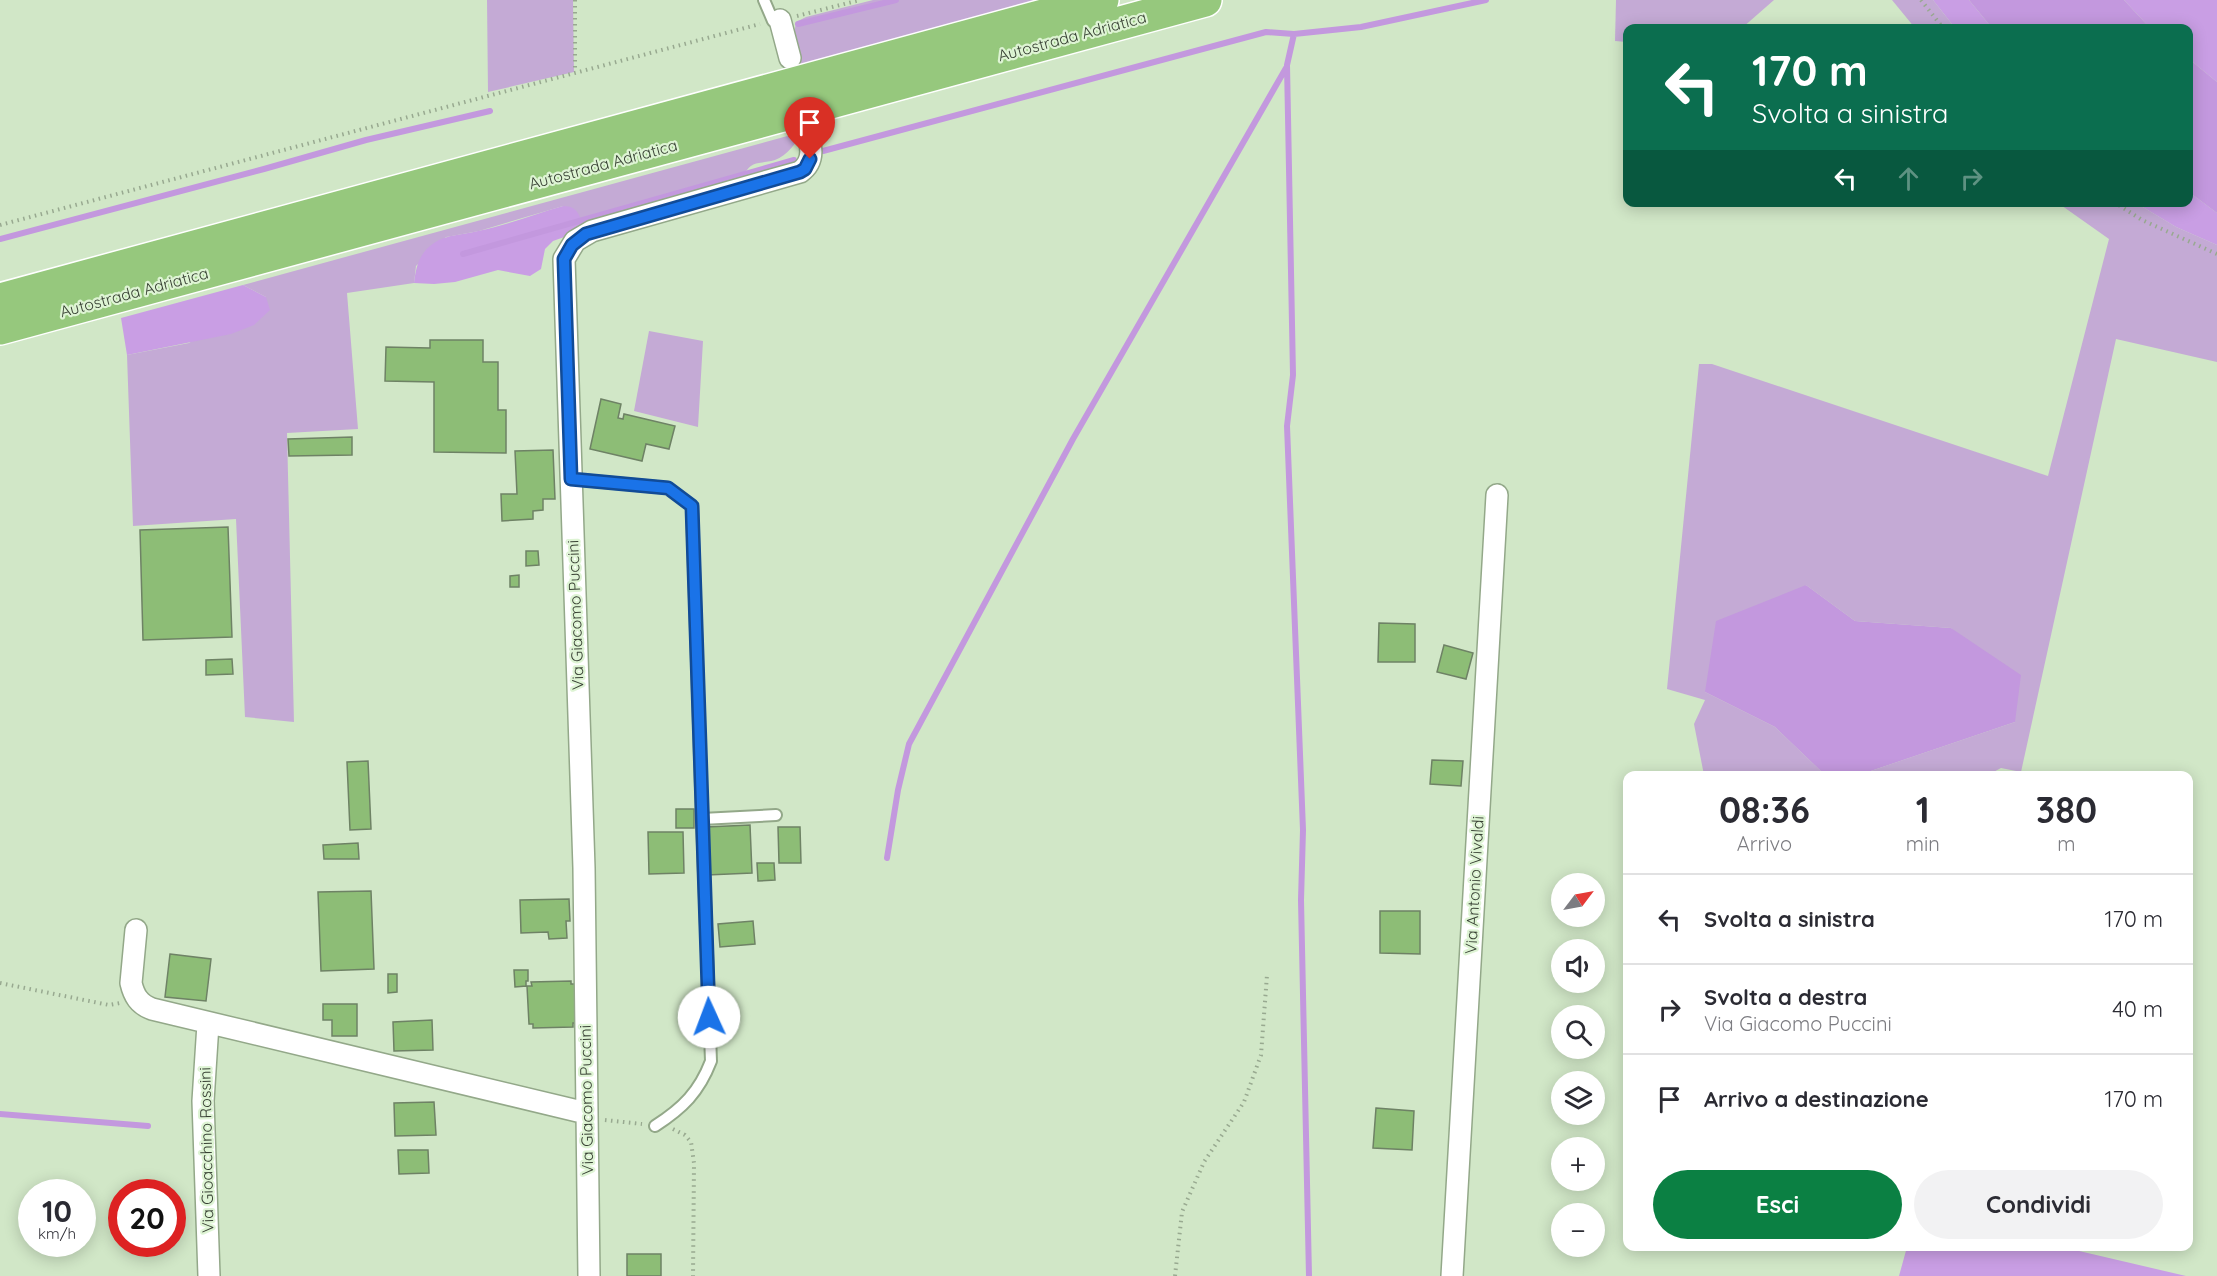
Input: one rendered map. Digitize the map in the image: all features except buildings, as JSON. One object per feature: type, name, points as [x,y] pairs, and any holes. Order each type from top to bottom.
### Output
[{"type":"highway","name":"Autostrada Adriatica","points":[[0,300],[1102,0]]},
{"type":"highway","name":"Autostrada Adriatica","points":[[0,328],[1205,0]]},
{"type":"street","points":[[776,20],[790,58]]},
{"type":"street","name":"Via Giacomo Puccini","points":[[589,1276],[584,868],[564,265],[568,249],[575,241],[592,231],[800,172],[808,165],[811,154],[806,128]]},
{"type":"street","name":"Via Antonio Vivaldi","points":[[1452,1276],[1497,495]]},
{"type":"street","points":[[136,930],[130,976],[132,991],[140,1003],[152,1010],[586,1116]]},
{"type":"street","name":"Via Gioacchino Rossini","points":[[208,1024],[202,1101],[209,1276]]},
{"type":"lane","points":[[765,0],[776,20]]},
{"type":"lane","points":[[571,479],[668,488],[692,506],[711,1061],[703,1082],[679,1111],[655,1126]]},
{"type":"lane","points":[[702,819],[776,815]]},
{"type":"path","points":[[575,0],[576,72]]},
{"type":"path","points":[[0,225],[576,72],[860,0]]},
{"type":"path","points":[[1920,0],[1940,24]]},
{"type":"path","points":[[2122,207],[2142,220],[2217,254]]},
{"type":"path","points":[[1175,1276],[1182,1212],[1204,1162],[1244,1102],[1261,1055],[1267,975]]},
{"type":"path","points":[[0,983],[109,1005],[136,998]]},
{"type":"path","points":[[586,1116],[674,1129],[685,1135],[691,1143],[694,1164],[693,1276]]},
{"type":"shaded area","points":[[487,0],[573,0],[574,72],[488,92]]},
{"type":"shaded area","points":[[873,0],[1045,0],[797,67],[793,41],[796,22],[806,17]]},
{"type":"shaded area","points":[[1616,0],[1774,0],[1747,24],[1623,24],[1623,42],[1615,41]]},
{"type":"shaded area","points":[[1892,0],[1933,0],[1952,24],[1912,24]]},
{"type":"shaded area","points":[[1933,0],[1969,0],[1989,24],[1952,24]]},
{"type":"shaded area","points":[[1969,0],[2124,0],[2146,24],[1989,24]]},
{"type":"shaded area","points":[[2124,0],[2217,0],[2217,82],[2193,62],[2193,24],[2146,24]]},
{"type":"shaded area","points":[[2193,62],[2217,82],[2217,213],[2193,195]]},
{"type":"shaded area","points":[[802,132],[784,155],[775,160],[752,165],[742,178],[584,230],[563,206],[479,231],[446,237],[416,266],[414,283],[347,293],[358,429],[287,433],[294,722],[245,717],[236,519],[133,526],[127,355],[189,343],[266,297],[243,285]]},
{"type":"shaded area","points":[[2193,195],[2217,213],[2217,245],[2176,227],[2143,207],[2193,207]]},
{"type":"shaded area","points":[[563,206],[576,210],[584,230],[553,241],[545,249],[541,269],[530,276],[498,270],[455,282],[414,283],[417,266],[422,256],[439,240],[500,226]]},
{"type":"shaded area","points":[[2064,207],[2143,207],[2176,227],[2217,245],[2217,362],[2116,339],[2021,771],[2001,768],[1995,771],[1871,771],[2015,722],[1951,628],[1855,621],[1806,585],[1705,692],[1775,727],[1821,771],[1703,771],[1694,724],[1705,700],[1667,689],[1699,364],[1712,364],[2048,476],[2109,239]]},
{"type":"shaded area","points":[[243,285],[266,297],[270,310],[254,325],[231,334],[127,355],[121,318]]},
{"type":"shaded area","points":[[649,331],[703,341],[698,427],[634,411]]},
{"type":"shaded area","points":[[1806,585],[1855,621],[1951,628],[2021,675],[2015,722],[1871,771],[1821,771],[1775,727],[1705,692],[1716,621]]},
{"type":"shaded area","points":[[1906,1251],[2079,1251],[2186,1276],[1899,1276]]},
{"type":"waterway","points":[[798,24],[896,0]]},
{"type":"waterway","points":[[1309,1276],[1301,900],[1303,830],[1287,426],[1293,375],[1287,65],[1294,34],[1361,27],[1486,0]]},
{"type":"waterway","points":[[823,151],[1266,32],[1294,34]]},
{"type":"waterway","points":[[887,858],[898,790],[909,744],[1073,439],[1286,68]]},
{"type":"waterway","points":[[0,239],[366,140],[490,111]]},
{"type":"waterway","points":[[463,254],[794,160]]},
{"type":"waterway","points":[[0,1114],[148,1126]]},
{"type":"route","points":[[709,1017],[692,506],[668,488],[571,479],[564,259],[568,249],[575,241],[592,231],[800,172],[805,169],[810,159]]}]
